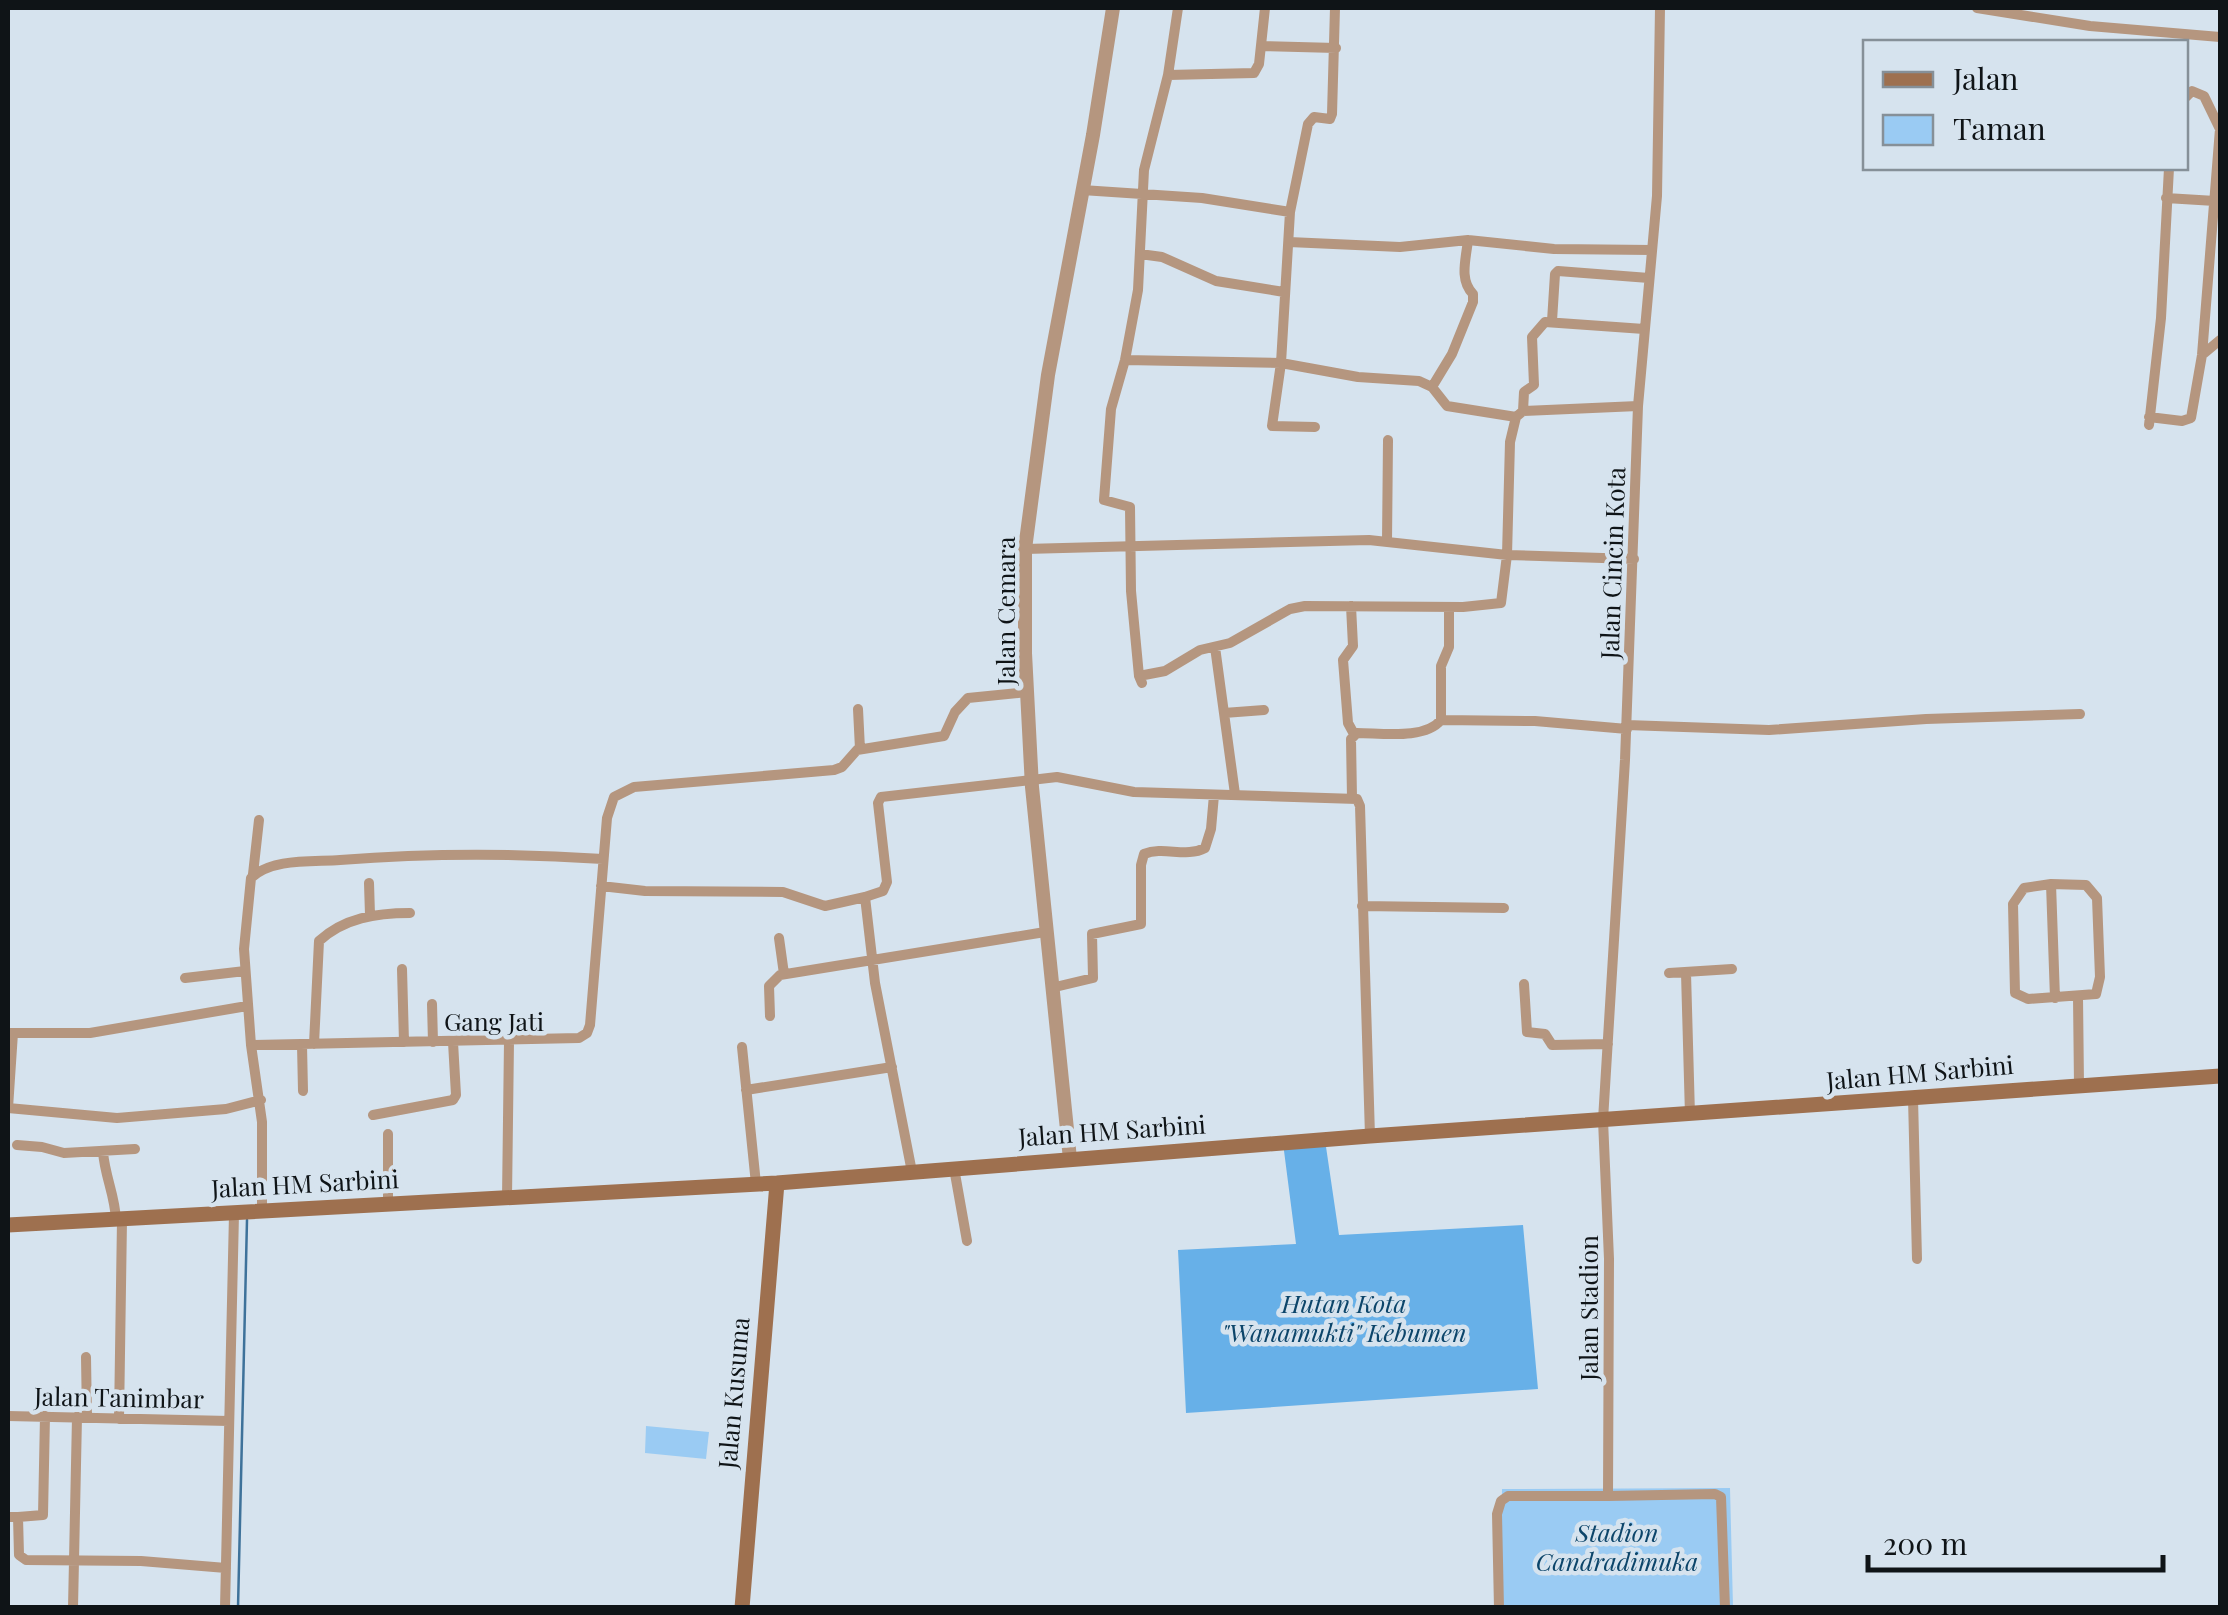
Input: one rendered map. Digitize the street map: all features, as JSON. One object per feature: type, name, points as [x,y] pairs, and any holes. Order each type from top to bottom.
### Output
[{"type":"main road","name":"Jalan HM Sarbini","points":[[8,1226],[776,1183],[2220,1076]]},
{"type":"main road","name":"Jalan Kusuma","points":[[742,1608],[776,1183]]},
{"type":"street","name":"Jalan Cemara","points":[[1070,1160],[1031,778],[1025,548],[1048,375],[1113,8]]},
{"type":"street","points":[[1178,8],[1168,75],[1148,143],[1140,254],[1125,360],[1111,409],[1104,500],[1130,507],[1131,590],[1140,680],[1187,656],[1230,643],[1290,609],[1501,604],[1507,555],[1510,442],[1524,392],[1534,386],[1532,337],[1542,325],[1552,321],[1644,328]]},
{"type":"street","points":[[1168,75],[1252,75],[1258,68],[1265,8]]},
{"type":"street","points":[[1315,426],[1272,426],[1281,363],[1290,212],[1308,124],[1314,117],[1330,119],[1332,114],[1336,8]]},
{"type":"street","name":"Jalan Cincin Kota","points":[[1603,1120],[1627,727],[1638,406],[1660,108],[1660,8]]},
{"type":"street","points":[[1977,8],[2090,26],[2220,37]]},
{"type":"street","points":[[1262,46],[1336,48]]},
{"type":"street","points":[[2169,170],[2161,318],[2149,421],[2191,418],[2216,264],[2220,129],[2204,96],[2192,91],[2188,95]]},
{"type":"street","points":[[1082,190],[1143,192],[1290,212]]},
{"type":"street","points":[[2166,198],[2215,201]]},
{"type":"street","points":[[1289,242],[1400,247],[1468,240],[1554,249],[1652,250]]},
{"type":"street","points":[[1432,387],[1452,354],[1473,302],[1473,294],[1464,280],[1468,240]]},
{"type":"street","points":[[1140,254],[1162,258],[1216,281],[1284,292]]},
{"type":"street","points":[[1552,321],[1558,271],[1649,278]]},
{"type":"street","points":[[2206,313],[2220,314]]},
{"type":"street","points":[[2202,355],[2220,340]]},
{"type":"street","points":[[1125,360],[1281,363],[1368,378],[1419,381],[1432,387],[1447,406],[1519,414],[1638,406]]},
{"type":"street","points":[[1387,542],[1388,440]]},
{"type":"street","points":[[1025,548],[1297,540],[1387,542],[1507,555],[1634,558]]},
{"type":"street","points":[[1351,606],[1353,646],[1344,660],[1348,724],[1354,734]]},
{"type":"street","points":[[1354,734],[1437,726],[1441,666],[1449,647],[1449,606]]},
{"type":"street","points":[[1215,647],[1235,794]]},
{"type":"street","points":[[1027,692],[968,698],[955,712],[946,733],[938,738],[860,749],[834,770],[623,792],[610,804],[601,886],[783,892],[825,906],[864,897],[883,890],[887,882],[879,798],[1031,778],[1057,777],[1134,792],[1359,800],[1370,1136]]},
{"type":"street","points":[[858,709],[860,749]]},
{"type":"street","points":[[1224,713],[1264,710]]},
{"type":"street","points":[[1440,720],[1769,730],[2080,714]]},
{"type":"street","points":[[1352,798],[1354,734]]},
{"type":"street","points":[[1052,988],[1093,978],[1092,934],[1141,924],[1140,864],[1144,854],[1205,848],[1214,795]]},
{"type":"street","points":[[225,1608],[229,1421],[261,1100],[251,1045],[246,971],[246,914],[258,820]]},
{"type":"street","points":[[253,875],[262,868],[293,864],[450,853],[603,859]]},
{"type":"street","points":[[370,883],[370,915]]},
{"type":"street","points":[[2050,884],[2055,998]]},
{"type":"street","points":[[2086,885],[2097,898],[2100,989],[2096,994],[2078,997],[2018,997],[2013,969],[2013,904],[2024,888],[2086,885]]},
{"type":"street","name":"Gang Jati","points":[[251,1045],[571,1040],[587,1033],[601,886]]},
{"type":"street","points":[[864,897],[871,961],[912,1172]]},
{"type":"street","points":[[1362,906],[1504,908]]},
{"type":"street","points":[[302,1091],[319,942],[370,915],[410,914]]},
{"type":"street","points":[[770,1016],[770,983],[784,974],[1045,932]]},
{"type":"street","points":[[779,938],[784,974]]},
{"type":"street","points":[[1669,973],[1732,969]]},
{"type":"street","points":[[402,970],[404,1042]]},
{"type":"street","points":[[185,978],[246,971]]},
{"type":"street","points":[[1686,973],[1690,1115]]},
{"type":"street","points":[[1524,984],[1527,1032],[1545,1034],[1552,1045],[1608,1044]]},
{"type":"street","points":[[2078,997],[2079,1085]]},
{"type":"street","points":[[432,1004],[433,1042]]},
{"type":"street","points":[[247,1006],[90,1032],[10,1033],[8,1108],[117,1118],[226,1109],[261,1100]]},
{"type":"street","points":[[507,1198],[510,1041]]},
{"type":"street","points":[[373,1115],[453,1100],[454,1042]]},
{"type":"street","points":[[742,1047],[756,1184]]},
{"type":"street","points":[[746,1090],[892,1066]]},
{"type":"street","points":[[1913,1098],[1917,1259]]},
{"type":"street","name":"Jalan Stadion","points":[[1603,1120],[1609,1259],[1608,1496]]},
{"type":"street","points":[[388,1134],[388,1204]]},
{"type":"street","points":[[17,1146],[42,1147],[64,1154],[134,1149]]},
{"type":"street","points":[[103,1152],[105,1175],[115,1197],[118,1219],[119,1419]]},
{"type":"street","points":[[954,1168],[968,1241]]},
{"type":"street","points":[[72,1608],[86,1357]]},
{"type":"street","name":"Jalan Tanimbar","points":[[8,1416],[229,1421]]},
{"type":"street","points":[[45,1416],[43,1515],[13,1517],[20,1558],[226,1568]]},
{"type":"street","points":[[1499,1608],[1497,1514],[1500,1502],[1508,1496],[1716,1494],[1721,1497],[1726,1608]]},
{"type":"green space","name":"Hutan Kota \"Wanamukti\" Kebumen","points":[[1325,1140],[1339,1235],[1523,1225],[1538,1389],[1186,1413],[1178,1250],[1296,1244],[1283,1143]]},
{"type":"green space","points":[[646,1426],[709,1432],[706,1459],[645,1453]]},
{"type":"green space","name":"Stadion Candradimuka","points":[[1730,1488],[1733,1607],[1501,1608],[1502,1489]]},
{"type":"waterway","points":[[238,1608],[247,1220]]}]
